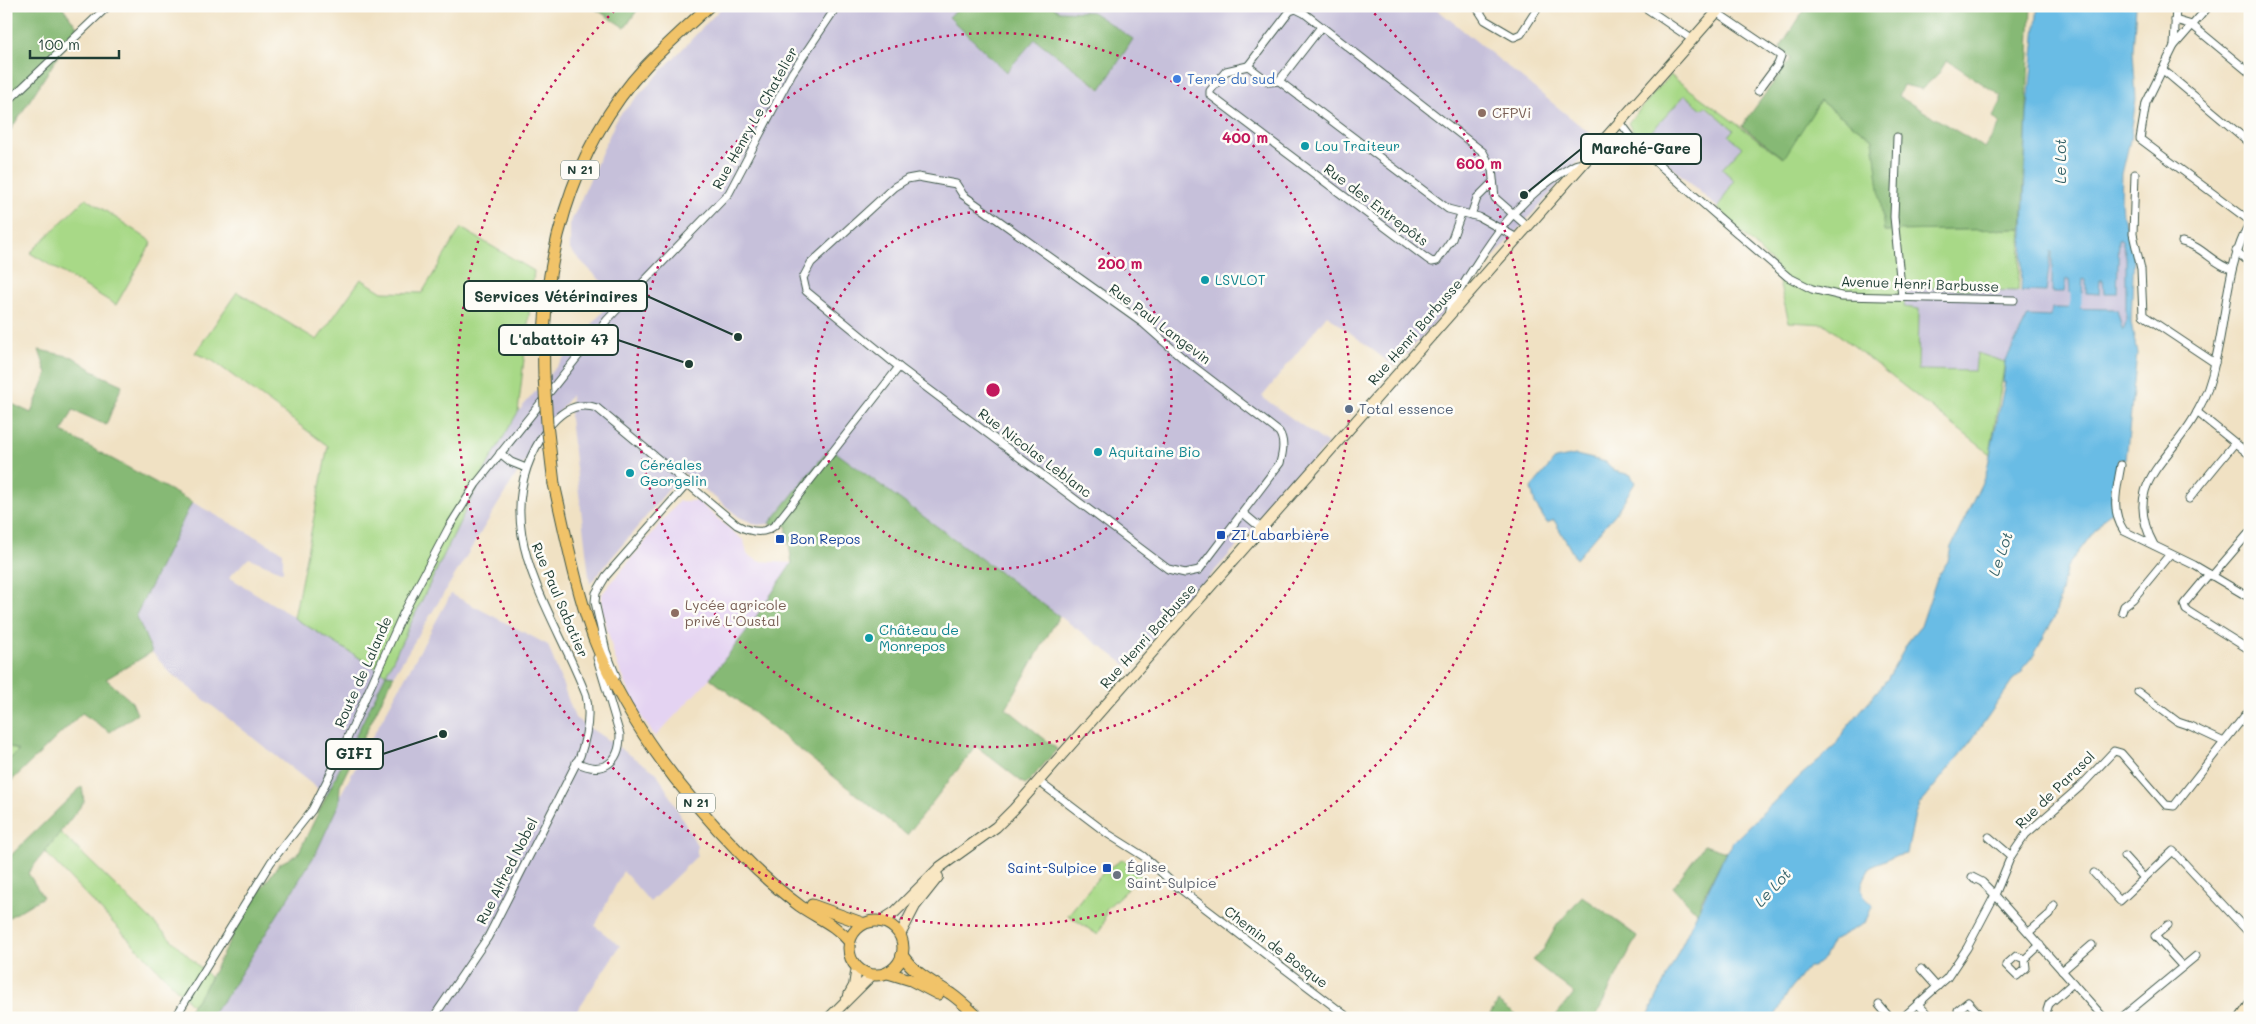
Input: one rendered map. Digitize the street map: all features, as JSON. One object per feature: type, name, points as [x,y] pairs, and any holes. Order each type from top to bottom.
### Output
[{"type":"main road","name":"N 21","points":[[709,6],[646,66],[598,133],[576,179],[558,233],[551,272],[545,338],[544,376],[554,484],[573,567],[594,637],[614,685],[628,712],[667,768],[742,855],[801,906],[840,930],[849,941]]},
{"type":"main road","name":"Rue Henri Barbusse","points":[[881,921],[896,912],[940,867],[996,827],[1719,9]]},
{"type":"main road","name":"Rue Henri Barbusse","points":[[900,934],[905,921],[931,885],[966,850]]},
{"type":"main road","name":"N 21","points":[[775,884],[814,906],[862,924]]},
{"type":"main road","points":[[888,973],[898,965],[902,955],[903,944],[900,934],[892,926],[881,921],[862,924],[853,932],[849,941],[848,951],[857,967],[872,975],[888,973],[911,980],[976,1015]]},
{"type":"main road","points":[[902,955],[909,965],[952,995],[976,1015]]},
{"type":"main road","points":[[843,1003],[854,986],[857,967]]},
{"type":"main road","points":[[829,1018],[872,975]]},
{"type":"main road","points":[[2241,1018],[2250,1005]]},
{"type":"street","points":[[6,103],[108,6]]},
{"type":"street","name":"Rue Henry Le Chatelier","points":[[549,393],[607,320],[729,193],[792,73],[837,6]]},
{"type":"street","points":[[1476,6],[1484,20],[1514,37],[1521,34],[1540,6],[1557,6]]},
{"type":"street","points":[[1642,6],[1693,40]]},
{"type":"street","points":[[2174,46],[2176,6]]},
{"type":"street","points":[[2154,546],[2148,536],[2142,513],[2143,492],[2156,467],[2197,412],[2215,363],[2231,269],[2236,251],[2250,221],[2140,139],[2146,103],[2162,69],[2174,46],[2208,6]]},
{"type":"street","points":[[1321,27],[1279,80],[1269,82],[1248,66],[1290,11],[1296,9],[1321,27],[1483,152],[1489,162],[1494,198],[1527,226]]},
{"type":"street","points":[[1719,9],[1781,56],[1778,64],[1758,91]]},
{"type":"street","points":[[2175,20],[2192,25],[2250,73]]},
{"type":"street","name":"Rue des Entrepôts","points":[[1248,66],[1226,70],[1210,91],[1210,95],[1426,258],[1432,262],[1437,261],[1452,239],[1461,214]]},
{"type":"street","points":[[2162,69],[2250,143]]},
{"type":"street","points":[[1279,80],[1448,209],[1461,214],[1471,215],[1517,238]]},
{"type":"street","name":"Avenue Henri Barbusse","points":[[1620,122],[1638,147],[1788,277],[1812,289],[1842,296],[2014,300]]},
{"type":"street","points":[[1897,137],[1894,217],[1902,297]]},
{"type":"street","points":[[1448,315],[1450,306],[1500,228],[1512,214],[1557,176],[1576,164],[1583,164]]},
{"type":"street","points":[[2135,174],[2133,234],[2141,269],[2143,315],[2215,363]]},
{"type":"street","name":"Rue Paul Langevin","points":[[806,291],[803,278],[811,263],[894,187],[908,179],[918,177],[956,184],[963,195],[1144,324],[1186,360],[1279,432],[1283,452],[1280,463],[1243,513]]},
{"type":"street","points":[[1471,215],[1477,198],[1493,182]]},
{"type":"street","points":[[2182,242],[2191,244],[2223,267],[2231,269]]},
{"type":"street","points":[[2236,251],[2250,263]]},
{"type":"street","name":"Rue Nicolas Leblanc","points":[[806,291],[899,367],[1168,569],[1185,573],[1199,570],[1243,513]]},
{"type":"street","name":"Rue Paul Sabatier","points":[[588,727],[586,695],[537,585],[521,540],[519,514],[526,468],[541,439],[559,415],[585,405],[606,413],[745,529],[756,532],[772,528],[899,367]]},
{"type":"street","name":"Route de Lalande","points":[[175,1018],[270,862],[312,810],[342,750],[402,614],[449,527],[476,484],[549,393]]},
{"type":"street","points":[[2197,412],[2234,444],[2250,455]]},
{"type":"street","points":[[2189,499],[2234,444]]},
{"type":"street","points":[[500,453],[511,462],[526,468]]},
{"type":"street","points":[[2121,466],[2115,501],[2117,520],[2124,531],[2210,575],[2250,598]]},
{"type":"street","points":[[628,712],[606,651],[597,614],[596,593],[606,576],[688,483]]},
{"type":"street","points":[[1243,513],[1261,528]]},
{"type":"street","points":[[2248,534],[2184,604],[2186,610],[2250,650]]},
{"type":"street","points":[[2122,612],[2124,606],[2133,600],[2170,554]]},
{"type":"street","points":[[576,762],[588,768],[599,768],[613,760],[620,745],[620,735],[595,653],[594,637]]},
{"type":"street","points":[[2138,692],[2178,722],[2224,742]]},
{"type":"street","name":"Rue de Parasol","points":[[1902,1018],[1947,978],[1967,948],[1995,895],[2011,856],[2026,834],[2082,785],[2114,751],[2121,753],[2165,803],[2170,806],[2177,803],[2250,709]]},
{"type":"street","name":"Rue Alfred Nobel","points":[[433,1018],[488,938],[576,762],[588,727]]},
{"type":"street","name":"Chemin de Bosque","points":[[1038,781],[1142,856],[1175,885],[1349,1018]]},
{"type":"street","points":[[1989,836],[2011,856]]},
{"type":"street","points":[[2094,873],[2120,901],[2174,851],[2250,934]]},
{"type":"street","points":[[2124,856],[2144,878]]},
{"type":"street","points":[[1972,877],[1982,882],[1995,895],[2104,1018]]},
{"type":"street","points":[[2029,932],[2050,914],[2054,905]]},
{"type":"street","points":[[2168,925],[2155,936],[2183,967]]},
{"type":"street","points":[[2025,959],[2040,945]]},
{"type":"street","points":[[2062,970],[2092,945]]},
{"type":"street","points":[[2126,1016],[2196,956]]},
{"type":"street","points":[[1921,969],[1937,987]]},
{"type":"street","points":[[2047,1010],[2049,1004],[2073,983]]},
{"type":"street","points":[[1959,1018],[1958,1010],[1968,1002],[1980,1015],[1976,1018]]},
{"type":"street","points":[[1918,1004],[1931,1018]]},
{"type":"street","points":[[1878,1005],[1890,1018]]},
{"type":"shaded area","points":[[723,6],[962,6],[949,17],[1007,71],[1035,39],[1100,89],[1092,12],[1058,11],[1052,6],[1433,6],[1598,140],[1395,367],[1327,315],[1262,397],[1328,444],[1129,667],[830,448],[769,524],[757,525],[739,517],[683,472],[590,584],[570,419],[571,395],[514,478],[394,675],[386,674],[327,796],[169,672],[152,652],[135,615],[183,519],[192,502],[283,552],[283,572],[249,558],[229,577],[385,673],[489,462],[518,412],[616,296],[570,250],[570,224],[617,118]]},
{"type":"shaded area","points":[[1685,95],[1702,109],[1705,106],[1734,130],[1742,147],[1722,169],[1734,180],[1718,208],[1663,159],[1668,153],[1648,135]]},
{"type":"shaded area","points":[[2119,238],[2122,240],[2126,258],[2126,321],[2122,332],[2117,314],[2052,308],[2051,317],[2028,316],[2005,362],[1977,354],[1975,371],[1918,370],[1919,310],[1904,307],[1906,287],[2046,292],[2050,251],[2052,251],[2064,292],[2066,279],[2069,279],[2082,293],[2083,279],[2099,294],[2100,280],[2104,280],[2117,293]]},
{"type":"shaded area","points":[[679,501],[697,501],[744,541],[747,554],[758,561],[792,563],[748,629],[710,678],[655,737],[639,713],[615,659],[602,610],[602,594]]},
{"type":"shaded area","points":[[451,594],[548,645],[575,718],[657,773],[697,845],[697,856],[650,902],[623,871],[595,926],[620,946],[572,1018],[554,1018],[548,1013],[545,1018],[208,1018],[276,912]]},
{"type":"green space","points":[[6,6],[62,6],[77,27],[6,137]]},
{"type":"green space","points":[[591,6],[640,6],[625,28]]},
{"type":"green space","points":[[962,6],[1052,6],[1059,11],[1092,12],[1133,39],[1101,89],[1035,39],[1006,72],[949,17]]},
{"type":"green space","points":[[1807,6],[2031,6],[2022,229],[1884,231],[1873,139],[1820,101],[1784,158],[1742,126],[1791,58],[1780,48]],"holes":[[[1947,60],[2001,96],[2001,102],[1993,117],[2000,124],[1985,148],[1898,96],[1903,85],[1922,89],[1939,73]]]},
{"type":"green space","points":[[1670,75],[1783,158],[1820,101],[1873,139],[1885,231],[2022,229],[2018,291],[1906,287],[1904,307],[1919,309],[1918,370],[1975,371],[1977,353],[2005,362],[1990,454],[1825,324],[1789,322],[1775,266],[1718,208],[1734,180],[1722,169],[1742,147],[1729,136],[1734,130],[1706,106],[1702,109],[1685,95],[1648,135],[1668,153],[1663,159],[1638,141],[1628,123]]},
{"type":"green space","points":[[86,198],[152,242],[116,305],[30,253]]},
{"type":"green space","points":[[461,228],[534,271],[518,412],[489,462],[386,674],[294,618],[328,446],[213,361],[195,353],[237,292],[317,340],[361,279],[382,292],[422,293]]},
{"type":"green space","points":[[39,350],[73,357],[100,375],[122,385],[106,425],[73,410],[62,432],[192,502],[136,615],[152,652],[106,679],[132,702],[137,714],[110,732],[82,713],[6,786],[6,762],[19,751],[6,745],[6,401],[31,413],[47,374]]},
{"type":"green space","points":[[830,448],[1059,616],[1006,708],[1057,749],[1026,785],[976,746],[907,835],[710,678],[748,629],[792,563],[786,525],[769,524]]},
{"type":"green space","points":[[386,674],[394,675],[340,785],[339,803],[316,853],[226,997],[208,1018],[182,1018],[204,990],[245,911],[279,864],[298,854]]},
{"type":"green space","points":[[6,745],[19,751],[6,762]]},
{"type":"green space","points":[[82,786],[84,802],[28,873],[43,897],[6,919],[6,860]]},
{"type":"green space","points":[[60,832],[210,977],[204,990],[192,1005],[45,852]]},
{"type":"green space","points":[[1704,845],[1726,852],[1701,901],[1697,913],[1673,887]]},
{"type":"green space","points":[[1123,859],[1141,876],[1106,909],[1104,922],[1098,935],[1068,915],[1102,873]]},
{"type":"green space","points":[[1582,896],[1637,936],[1595,1018],[1554,1018],[1574,993],[1532,960],[1542,952],[1557,925]]},
{"type":"green space","points":[[1498,1002],[1520,1018],[1488,1018]]},
{"type":"water","points":[[2038,6],[2136,6],[2133,51],[2136,99],[2130,140],[2122,174],[2121,202],[2122,213],[2134,254],[2131,322],[2137,353],[2126,460],[2119,459],[2112,495],[2113,511],[2106,516],[2067,567],[2055,616],[2034,655],[2022,669],[2023,671],[2014,679],[1971,741],[1919,805],[1915,814],[1907,854],[1892,857],[1871,866],[1862,887],[1867,900],[1873,904],[1865,923],[1833,940],[1824,958],[1813,967],[1808,967],[1789,991],[1774,1018],[1647,1018],[1726,852],[1733,842],[1799,777],[1835,746],[1844,731],[1888,678],[1910,639],[1921,626],[1937,578],[1948,561],[1951,547],[1986,474],[2005,382],[2003,383],[2005,362],[2028,316],[2051,317],[2052,308],[2117,309],[2123,331],[2126,321],[2126,258],[2122,240],[2119,238],[2117,293],[2104,293],[2103,280],[2100,280],[2099,294],[2086,293],[2086,280],[2083,279],[2082,293],[2070,293],[2069,279],[2066,279],[2064,292],[2052,292],[2051,251],[2046,292],[2021,291],[2027,115]]},
{"type":"water","points":[[1576,455],[1606,462],[1614,471],[1631,475],[1635,483],[1616,513],[1576,559],[1554,520],[1547,523],[1535,504],[1531,488],[1555,459]]},
{"type":"waterway","name":"Le Lot","points":[[2071,321],[2076,302],[2076,278]]},
{"type":"place","name":"Terre du sud","points":[[1177,79]]},
{"type":"place","name":"CFPVi","points":[[1482,113]]},
{"type":"place","name":"Lou Traiteur","points":[[1305,146]]},
{"type":"place","name":"Marché-Gare","points":[[1524,195]]},
{"type":"place","name":"LSVLOT","points":[[1205,280]]},
{"type":"place","name":"Services Vétérinaires","points":[[738,337]]},
{"type":"place","name":"L'abattoir 47","points":[[689,364]]},
{"type":"place","name":"Total essence","points":[[1349,409]]},
{"type":"place","name":"Aquitaine Bio","points":[[1098,452]]},
{"type":"place","name":"Céréales Georgelin","points":[[630,473]]},
{"type":"place","name":"ZI Labarbière","points":[[1221,535]]},
{"type":"place","name":"Bon Repos","points":[[780,539]]},
{"type":"place","name":"Lycée agricole privé L'Oustal","points":[[675,613]]},
{"type":"place","name":"Château de Monrepos","points":[[869,638]]},
{"type":"place","name":"GIFI","points":[[443,734]]},
{"type":"place","name":"Saint-Sulpice","points":[[1107,868]]},
{"type":"place","name":"Église Saint-Sulpice","points":[[1117,875]]}]
